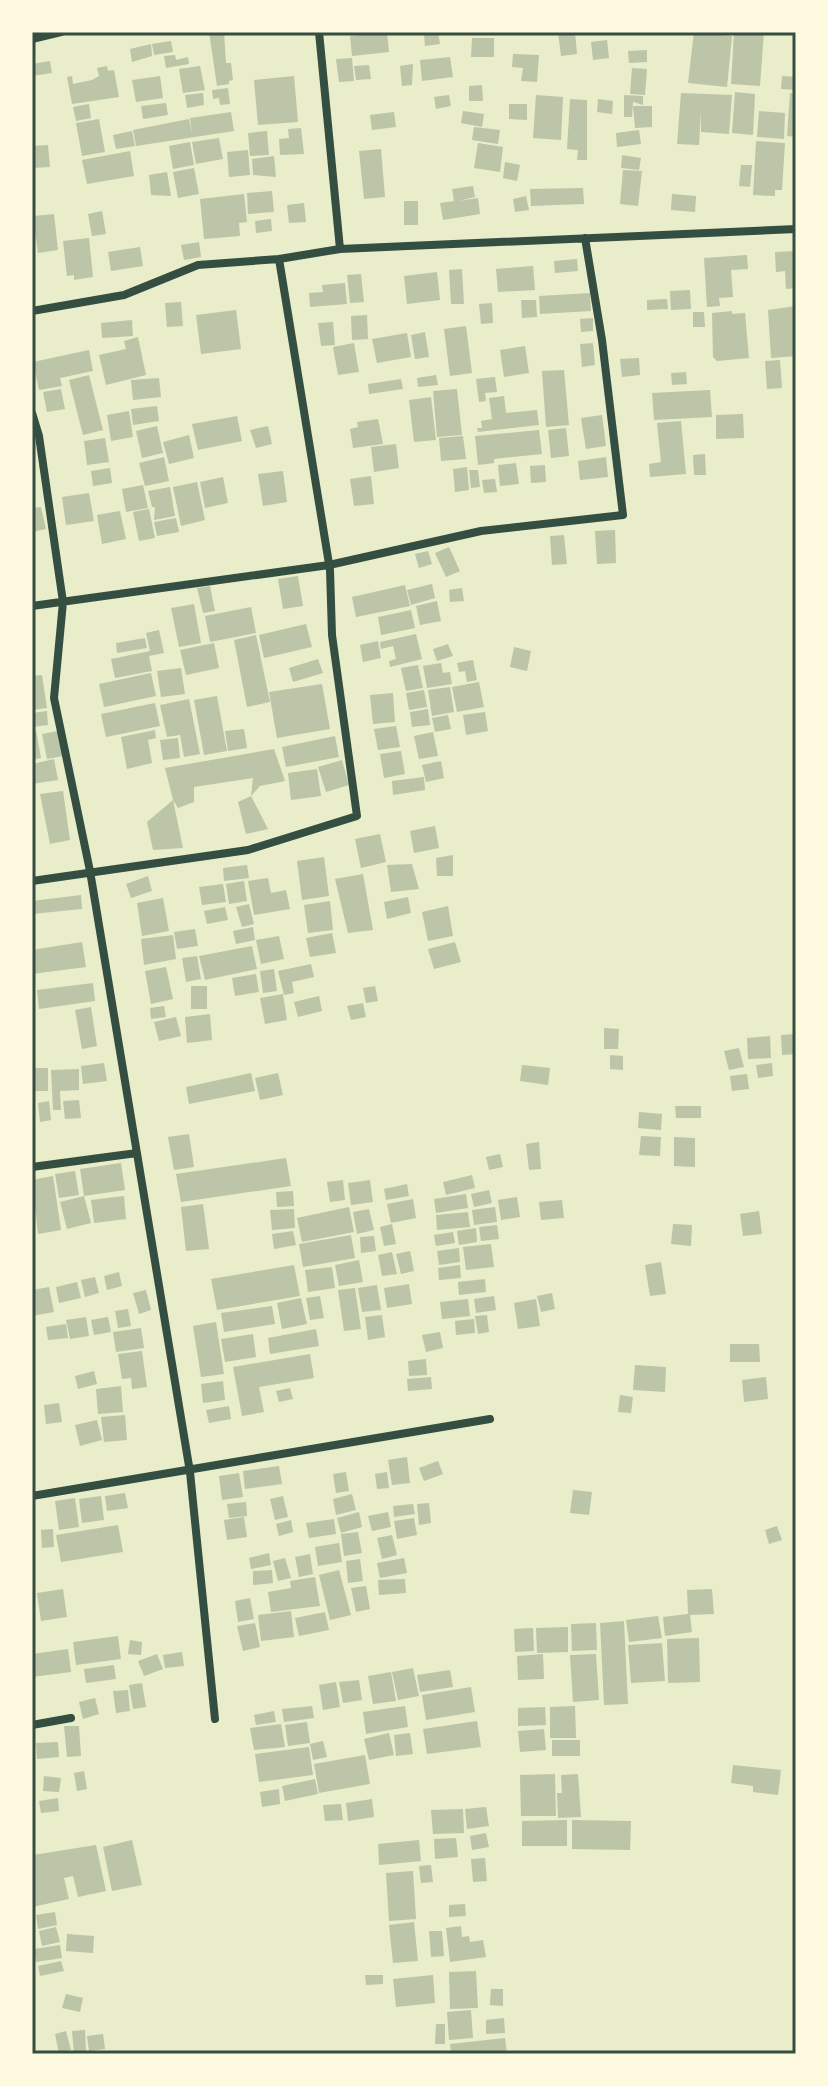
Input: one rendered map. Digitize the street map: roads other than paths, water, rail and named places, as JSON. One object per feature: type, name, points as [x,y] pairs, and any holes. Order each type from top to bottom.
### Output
[{"type":"street","points":[[32,39],[61,32]]},
{"type":"street","points":[[319,32],[340,249]]},
{"type":"street","points":[[32,311],[124,295],[198,265],[279,259],[340,249],[796,229]]},
{"type":"street","points":[[32,606],[329,565],[481,531],[623,515],[602,340],[585,238]]},
{"type":"street","points":[[32,881],[248,850],[357,816],[332,635],[329,565],[279,259]]},
{"type":"street","points":[[32,413],[39,436],[63,602],[54,698],[90,871],[190,1472],[215,1719]]},
{"type":"street","points":[[32,1167],[137,1153]]},
{"type":"street","points":[[32,1496],[190,1472],[490,1419]]},
{"type":"street","points":[[32,1725],[71,1718]]}]
